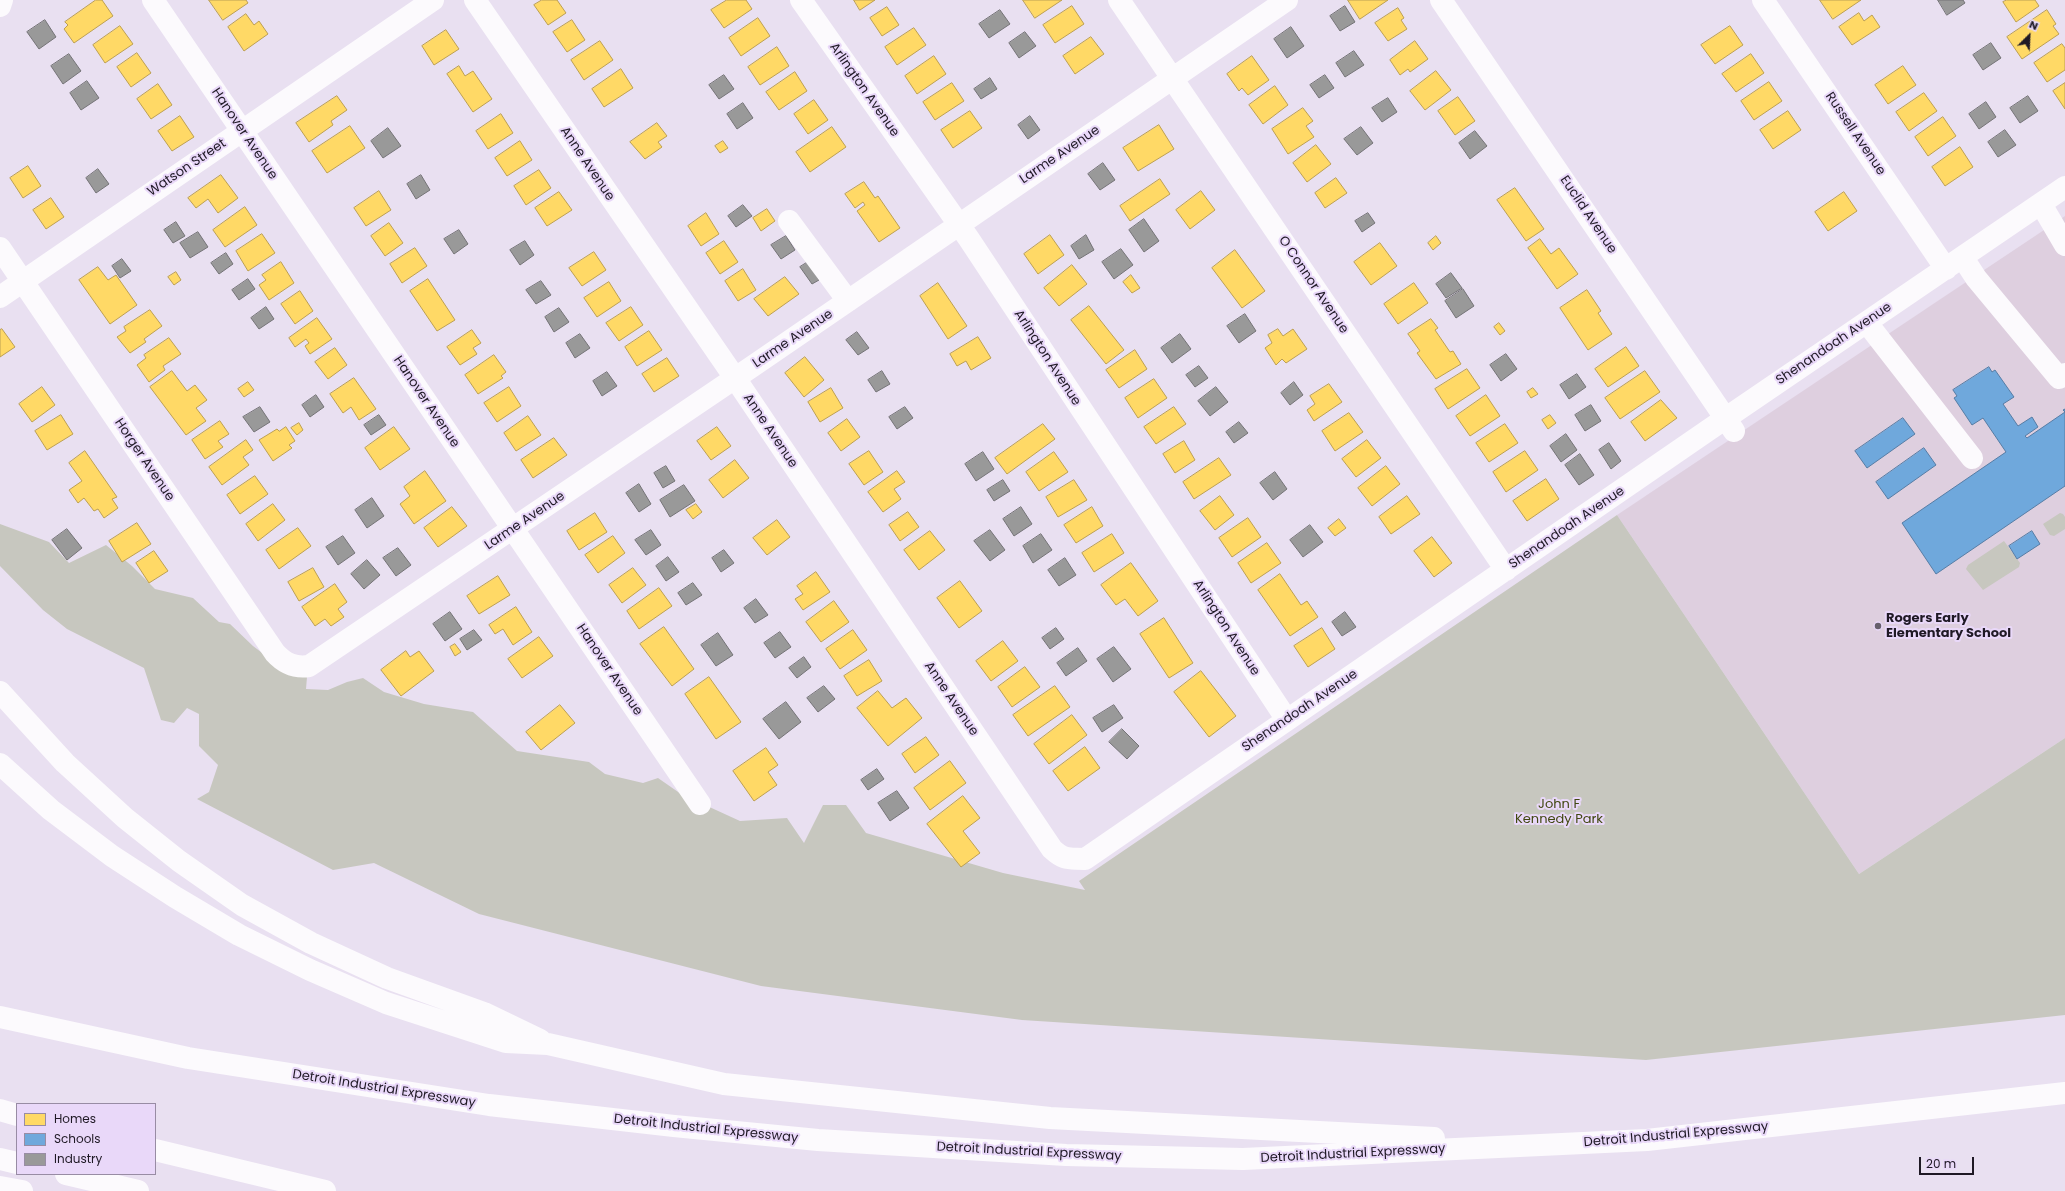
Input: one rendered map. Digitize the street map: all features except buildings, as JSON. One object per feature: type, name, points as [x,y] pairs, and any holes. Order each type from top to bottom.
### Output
[{"type":"main road","points":[[0,6],[2,0]]},
{"type":"main road","name":"Hanover Avenue","points":[[153,0],[700,804]]},
{"type":"main road","name":"Watson Street","points":[[0,296],[433,0]]},
{"type":"main road","name":"Anne Avenue","points":[[475,0],[735,378],[1052,849],[1060,856],[1067,859]]},
{"type":"main road","name":"Arlington Avenue","points":[[801,0],[959,225],[1287,720]]},
{"type":"main road","name":"O Connor Avenue","points":[[1119,0],[1506,570]]},
{"type":"main road","name":"Larme Avenue","points":[[294,666],[302,667],[316,662],[848,301],[1286,0]]},
{"type":"main road","name":"Euclid Avenue","points":[[1441,0],[1730,424]]},
{"type":"main road","name":"Russell Avenue","points":[[1763,0],[1955,263],[1976,278],[2059,378],[2065,374]]},
{"type":"main road","name":"Shenandoah Avenue","points":[[1067,859],[1085,859],[1506,570],[1730,424],[1867,323],[2065,187]]},
{"type":"main road","points":[[2041,204],[2065,244]]},
{"type":"main road","points":[[789,221],[848,301]]},
{"type":"main road","name":"Horger Avenue","points":[[0,248],[275,653],[280,659],[294,666]]},
{"type":"main road","points":[[1867,323],[1972,458]]},
{"type":"main road","points":[[0,692],[65,763],[125,818],[179,861],[242,905],[311,943],[387,978],[484,1013],[548,1044]]},
{"type":"main road","points":[[0,764],[51,810],[112,856],[175,898],[239,935],[310,970],[386,1003],[506,1042],[548,1044],[724,1084],[1050,1118],[1561,1145]]},
{"type":"main road","name":"Detroit Industrial Expressway","points":[[0,1017],[188,1058],[488,1105],[818,1140],[1066,1155],[1214,1160],[1646,1140],[2065,1093]]},
{"type":"main road","points":[[0,1110],[16,1115]]},
{"type":"main road","points":[[156,1150],[325,1191]]},
{"type":"main road","points":[[0,1159],[16,1163]]},
{"type":"main road","points":[[70,1175],[138,1191]]},
{"type":"main road","points":[[0,1187],[22,1191]]},
{"type":"shaded area","name":"Rogers Early Elementary School","points":[[2065,216],[2065,738],[1859,874],[1617,515]]},
{"type":"green space","points":[[2060,513],[2065,517],[2065,529],[2054,536],[2050,535],[2043,524]]},
{"type":"green space","name":"John F Kennedy Park","points":[[1617,515],[1859,874],[2065,738],[2065,1015],[1646,1060],[1022,1020],[761,986],[479,914],[374,863],[333,870],[197,799],[209,792],[218,765],[199,746],[199,714],[187,708],[174,723],[161,720],[144,668],[67,629],[43,610],[0,566],[0,524],[49,542],[69,563],[106,545],[132,566],[155,589],[193,598],[219,622],[230,624],[253,646],[290,674],[307,677],[306,689],[328,690],[347,682],[363,678],[384,692],[424,704],[473,712],[517,751],[589,762],[605,774],[643,783],[658,778],[681,794],[740,821],[787,818],[804,843],[823,805],[846,805],[866,833],[1003,873],[1085,890],[1079,881]]},
{"type":"green space","points":[[2004,541],[2020,563],[2019,567],[1983,590],[1966,569],[1968,565]]},
{"type":"place","name":"Rogers Early Elementary School","points":[[1878,626]]}]
